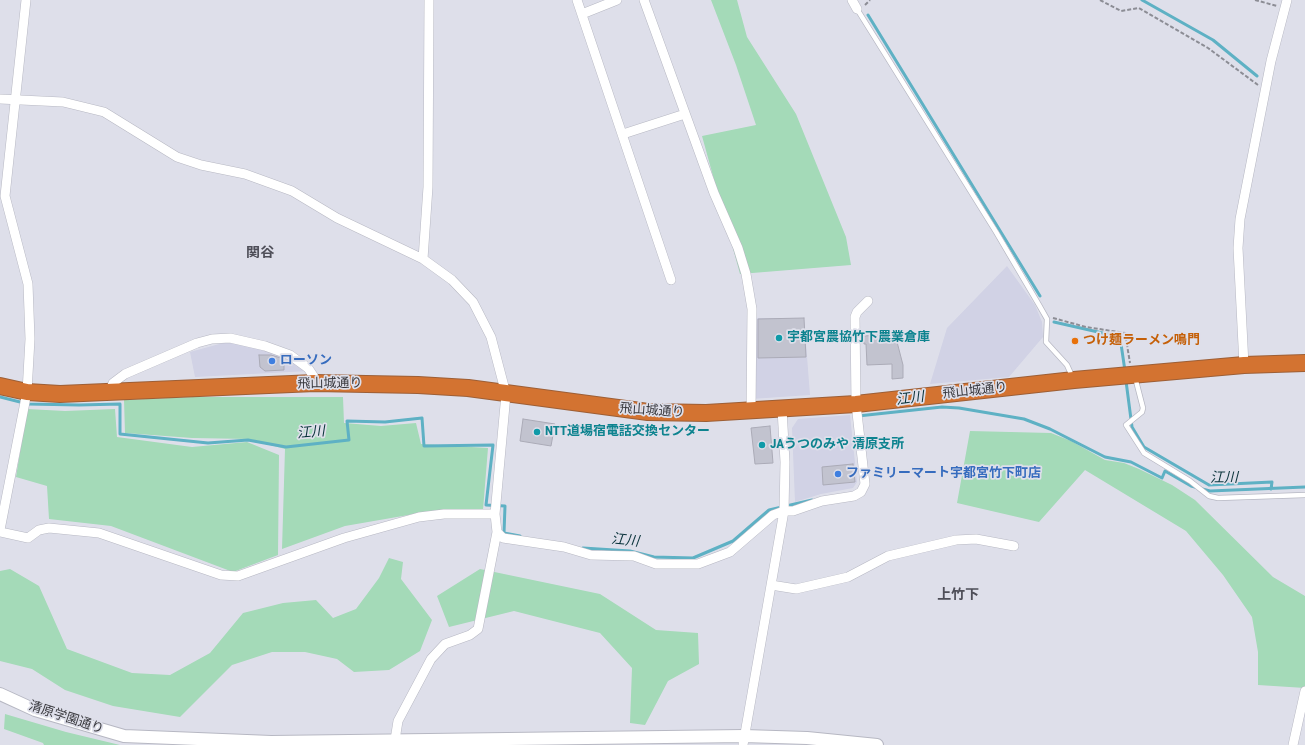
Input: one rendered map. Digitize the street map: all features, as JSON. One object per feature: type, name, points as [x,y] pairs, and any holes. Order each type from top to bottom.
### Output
[{"type":"highway","name":"飛山城通り","points":[[0,386],[27,392],[60,394],[315,383],[418,385],[468,388],[648,412],[677,414],[856,404],[1074,380],[1244,365],[1305,363]]},
{"type":"street","points":[[26,0],[6,196],[28,284],[30,339],[27,392],[0,531],[28,538],[39,530],[49,528],[99,533],[221,575],[238,576],[344,538],[419,517],[444,514],[495,514]]},
{"type":"street","points":[[423,259],[428,187],[429,0]]},
{"type":"street","points":[[577,0],[671,280]]},
{"type":"street","points":[[582,14],[617,0]]},
{"type":"street","points":[[644,0],[714,193],[738,248],[746,274],[752,309],[751,411]]},
{"type":"street","points":[[852,0],[857,9]]},
{"type":"street","points":[[1244,365],[1238,248],[1240,219],[1266,88],[1286,3]]},
{"type":"street","points":[[0,99],[63,102],[104,112],[177,157],[201,165],[245,174],[292,191],[337,218],[423,259],[452,280],[473,302],[491,337],[506,394],[495,514],[497,532],[478,629],[470,635],[445,644],[431,660],[398,721],[395,740]]},
{"type":"street","points":[[623,134],[685,114]]},
{"type":"street","points":[[497,532],[503,538],[564,547],[591,555],[634,556],[656,564],[698,564],[730,552],[773,515],[784,511],[793,511],[822,501],[854,496],[861,492],[865,484],[856,404],[855,317],[857,312],[868,301]]},
{"type":"street","points":[[109,392],[114,383],[126,374],[197,343],[224,339],[266,346],[290,355],[308,368],[314,377],[315,383]]},
{"type":"street","points":[[744,741],[784,511],[785,462],[782,409]]},
{"type":"street","points":[[771,585],[796,590],[848,576],[888,556],[956,540],[976,538],[1014,546]]},
{"type":"street","points":[[1293,745],[1305,691]]},
{"type":"street","name":"清原学園通り","points":[[0,694],[35,710],[124,736],[270,742],[395,740],[482,742],[744,741],[807,738],[877,745]]},
{"type":"lane","points":[[857,9],[996,232],[1047,319],[1046,342],[1067,365],[1074,380]]},
{"type":"lane","points":[[1134,375],[1144,408],[1142,412],[1126,425],[1144,453],[1190,481],[1209,496],[1218,498],[1305,495]]},
{"type":"path","points":[[1100,0],[1121,11],[1139,8],[1208,48],[1257,84],[1266,88]]},
{"type":"path","points":[[1255,0],[1286,3]]},
{"type":"path","points":[[1047,319],[1051,317],[1086,327],[1125,333],[1130,365],[1134,375]]},
{"type":"shaded area","points":[[1007,266],[1035,305],[1042,322],[1043,337],[1009,377],[930,384],[947,328]]},
{"type":"shaded area","points":[[752,318],[804,318],[810,395],[751,399]]},
{"type":"shaded area","points":[[259,342],[309,371],[195,377],[190,352],[223,343]]},
{"type":"shaded area","points":[[850,415],[857,482],[853,488],[821,494],[795,502],[792,428],[798,419]]},
{"type":"green space","points":[[711,0],[737,0],[747,37],[796,114],[846,237],[851,265],[740,274],[702,136],[756,125],[736,65]]},
{"type":"green space","points":[[193,397],[343,397],[344,423],[381,426],[416,423],[421,444],[488,448],[483,510],[420,513],[345,526],[282,549],[285,449],[249,439],[192,438],[125,433],[124,400]]},
{"type":"green space","points":[[27,409],[65,411],[115,409],[117,437],[192,447],[247,442],[279,455],[278,555],[233,572],[111,526],[49,519],[47,486],[16,477]]},
{"type":"green space","points":[[970,431],[1051,433],[1071,441],[1105,460],[1124,463],[1139,469],[1172,485],[1195,500],[1273,577],[1305,596],[1305,688],[1258,685],[1258,652],[1252,617],[1223,575],[1186,531],[1085,470],[1039,522],[957,503]]},
{"type":"green space","points":[[389,558],[403,562],[401,579],[432,620],[420,651],[389,670],[354,672],[337,659],[305,652],[272,652],[232,665],[180,717],[113,706],[65,690],[32,669],[0,661],[0,571],[10,569],[39,586],[67,649],[132,673],[170,675],[210,653],[243,613],[283,603],[316,600],[333,618],[356,609],[379,578]]},
{"type":"green space","points":[[480,569],[600,594],[656,630],[698,633],[699,664],[668,681],[645,725],[630,723],[632,668],[600,633],[514,611],[449,627],[437,596]]},
{"type":"green space","points":[[5,714],[66,732],[120,745],[44,745],[43,743],[4,729]]},
{"type":"building","name":"宇都宮農協竹下農業倉庫","points":[[804,318],[806,357],[758,358],[758,319]]},
{"type":"building","points":[[883,335],[883,341],[896,338],[903,365],[903,378],[892,379],[892,364],[867,365],[866,344],[864,344],[863,336]]},
{"type":"building","name":"ローソン","points":[[259,355],[271,355],[284,359],[284,370],[265,371],[260,367]]},
{"type":"building","name":"NTT道場宿電話交換センター","points":[[523,419],[555,424],[551,446],[520,441]]},
{"type":"building","name":"JAうつのみや 清原支所","points":[[770,426],[773,463],[755,464],[751,428]]},
{"type":"building","name":"ファミリーマート宇都宮竹下町店","points":[[853,464],[855,482],[823,485],[822,467]]},
{"type":"waterway","points":[[1142,0],[1213,40],[1257,76]]},
{"type":"waterway","points":[[868,15],[1040,296]]},
{"type":"waterway","points":[[1054,322],[1120,337],[1125,371]]},
{"type":"waterway","points":[[1126,381],[1132,427],[1144,447],[1209,485],[1272,482],[1271,489]]},
{"type":"waterway","name":"江川","points":[[0,397],[28,404],[120,404],[120,434],[208,443],[248,440],[286,447],[349,440],[347,421],[385,422],[422,418],[424,446],[493,445],[486,505],[505,506],[504,533],[520,536]]},
{"type":"waterway","name":"江川","points":[[858,416],[942,407],[959,408],[1024,419],[1050,429],[1105,457],[1131,462],[1162,478],[1165,471],[1191,486],[1210,491],[1305,487]]},
{"type":"waterway","name":"江川","points":[[583,548],[630,551],[654,557],[693,558],[733,541],[769,510],[812,500]]},
{"type":"place","name":"宇都宮農協竹下農業倉庫","points":[[779,338]]},
{"type":"place","name":"つけ麺ラーメン鳴門","points":[[1075,341]]},
{"type":"place","name":"ローソン","points":[[272,361]]},
{"type":"place","name":"NTT道場宿電話交換センター","points":[[537,432]]},
{"type":"place","name":"JAうつのみや 清原支所","points":[[762,445]]},
{"type":"place","name":"ファミリーマート宇都宮竹下町店","points":[[838,474]]},
{"type":"district","name":"関谷","points":[[260,253]]},
{"type":"district","name":"上竹下","points":[[958,595]]}]
